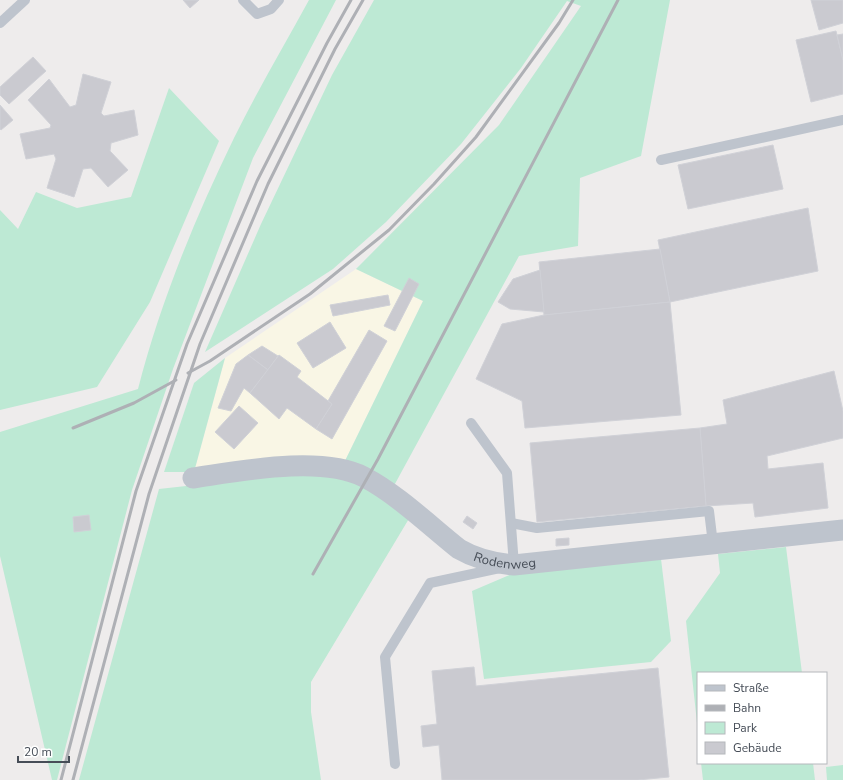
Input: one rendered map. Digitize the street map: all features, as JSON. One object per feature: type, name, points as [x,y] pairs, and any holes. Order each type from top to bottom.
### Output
[{"type":"street","name":"Rodenweg","points":[[193,478],[258,469],[314,466],[341,469],[364,477],[390,493],[468,555],[488,561],[514,565],[843,530]]},
{"type":"lane","points":[[0,23],[25,0]]},
{"type":"lane","points":[[243,0],[257,14],[271,9],[279,0]]},
{"type":"lane","points":[[661,160],[843,120]]},
{"type":"lane","points":[[395,764],[385,657],[430,583],[514,565],[507,473],[471,423]]},
{"type":"lane","points":[[511,523],[537,528],[708,512],[713,544]]},
{"type":"shaded area","points":[[356,269],[423,301],[341,469],[194,472],[225,358]]},
{"type":"green space","points":[[309,0],[336,0],[253,158],[173,369],[132,490],[57,780],[52,780],[0,556],[0,432],[138,389],[157,325],[192,230],[243,120]]},
{"type":"green space","points":[[374,0],[670,0],[641,156],[580,178],[578,246],[519,256],[390,493],[413,512],[311,682],[311,712],[321,780],[79,780],[159,489],[341,469],[423,301],[356,269],[499,125],[581,6],[567,1],[521,68],[461,144],[386,222],[333,269],[205,352],[261,224],[332,75]]},
{"type":"green space","points":[[169,88],[219,141],[150,302],[97,387],[0,410],[0,210],[18,229],[36,192],[77,208],[131,197]]},
{"type":"green space","points":[[225,358],[194,472],[164,472],[194,383]]},
{"type":"green space","points":[[786,547],[802,672],[697,672],[697,723],[686,621],[720,573],[718,554]]},
{"type":"green space","points":[[661,559],[671,641],[651,662],[484,679],[472,591],[514,573]]},
{"type":"green space","points":[[701,764],[813,764],[815,780],[703,780]]},
{"type":"green space","points":[[843,765],[843,780],[827,780],[826,767]]},
{"type":"building","points":[[183,0],[199,0],[190,8]]},
{"type":"building","points":[[811,0],[843,0],[843,23],[819,30]]},
{"type":"building","points":[[836,31],[843,60],[843,94],[811,102],[796,40]]},
{"type":"building","points":[[843,34],[843,60],[837,35]]},
{"type":"building","points":[[33,57],[46,71],[9,104],[0,95],[0,87]]},
{"type":"building","points":[[83,74],[111,82],[101,113],[104,116],[134,110],[138,135],[111,143],[110,151],[128,170],[108,187],[91,168],[83,169],[74,197],[47,188],[56,159],[54,154],[26,159],[20,134],[50,128],[51,125],[28,100],[49,79],[70,107],[76,105]]},
{"type":"building","points":[[0,105],[13,120],[1,130],[0,129]]},
{"type":"building","points":[[773,145],[783,189],[688,209],[678,165]]},
{"type":"building","points":[[808,208],[818,271],[670,302],[658,240]]},
{"type":"building","points":[[660,249],[670,302],[544,315],[539,262]]},
{"type":"building","points":[[540,270],[544,312],[510,309],[498,302],[513,279]]},
{"type":"building","points":[[409,278],[419,284],[395,331],[384,326]]},
{"type":"building","points":[[388,295],[390,305],[333,316],[330,305]]},
{"type":"building","points":[[670,302],[681,415],[525,428],[522,401],[476,379],[502,324],[544,315]]},
{"type":"building","points":[[330,322],[346,348],[313,368],[297,343]]},
{"type":"building","points":[[369,330],[387,341],[332,439],[316,429],[332,404],[328,401]]},
{"type":"building","points":[[262,346],[278,356],[268,370],[248,355]]},
{"type":"building","points":[[248,355],[268,370],[250,393],[244,388],[231,411],[218,408],[236,364]]},
{"type":"building","points":[[279,355],[301,371],[297,377],[332,404],[316,429],[287,408],[279,419],[250,393]]},
{"type":"building","points":[[834,371],[843,411],[843,438],[767,456],[768,469],[823,463],[828,508],[755,517],[753,503],[706,506],[700,428],[727,424],[723,400]]},
{"type":"building","points":[[239,406],[258,423],[234,449],[215,432]]},
{"type":"building","points":[[700,428],[706,506],[537,522],[530,443]]},
{"type":"building","points":[[89,515],[91,530],[74,532],[73,517]]},
{"type":"building","points":[[467,516],[477,523],[473,529],[463,522]]},
{"type":"building","points":[[569,538],[569,545],[556,546],[556,539]]},
{"type":"building","points":[[474,667],[476,686],[658,668],[669,777],[638,780],[442,780],[439,745],[423,747],[421,726],[437,724],[432,671]]},
{"type":"railway","points":[[61,780],[136,491],[187,344],[257,181],[327,43],[351,0]]},
{"type":"railway","points":[[73,780],[149,494],[200,344],[268,184],[335,49],[363,0]]},
{"type":"railway","points":[[188,373],[210,361],[310,294],[389,230],[434,184],[476,137],[559,23],[573,0]]},
{"type":"railway","points":[[313,574],[378,459],[618,0]]},
{"type":"railway","points":[[73,428],[134,403],[176,380]]}]
